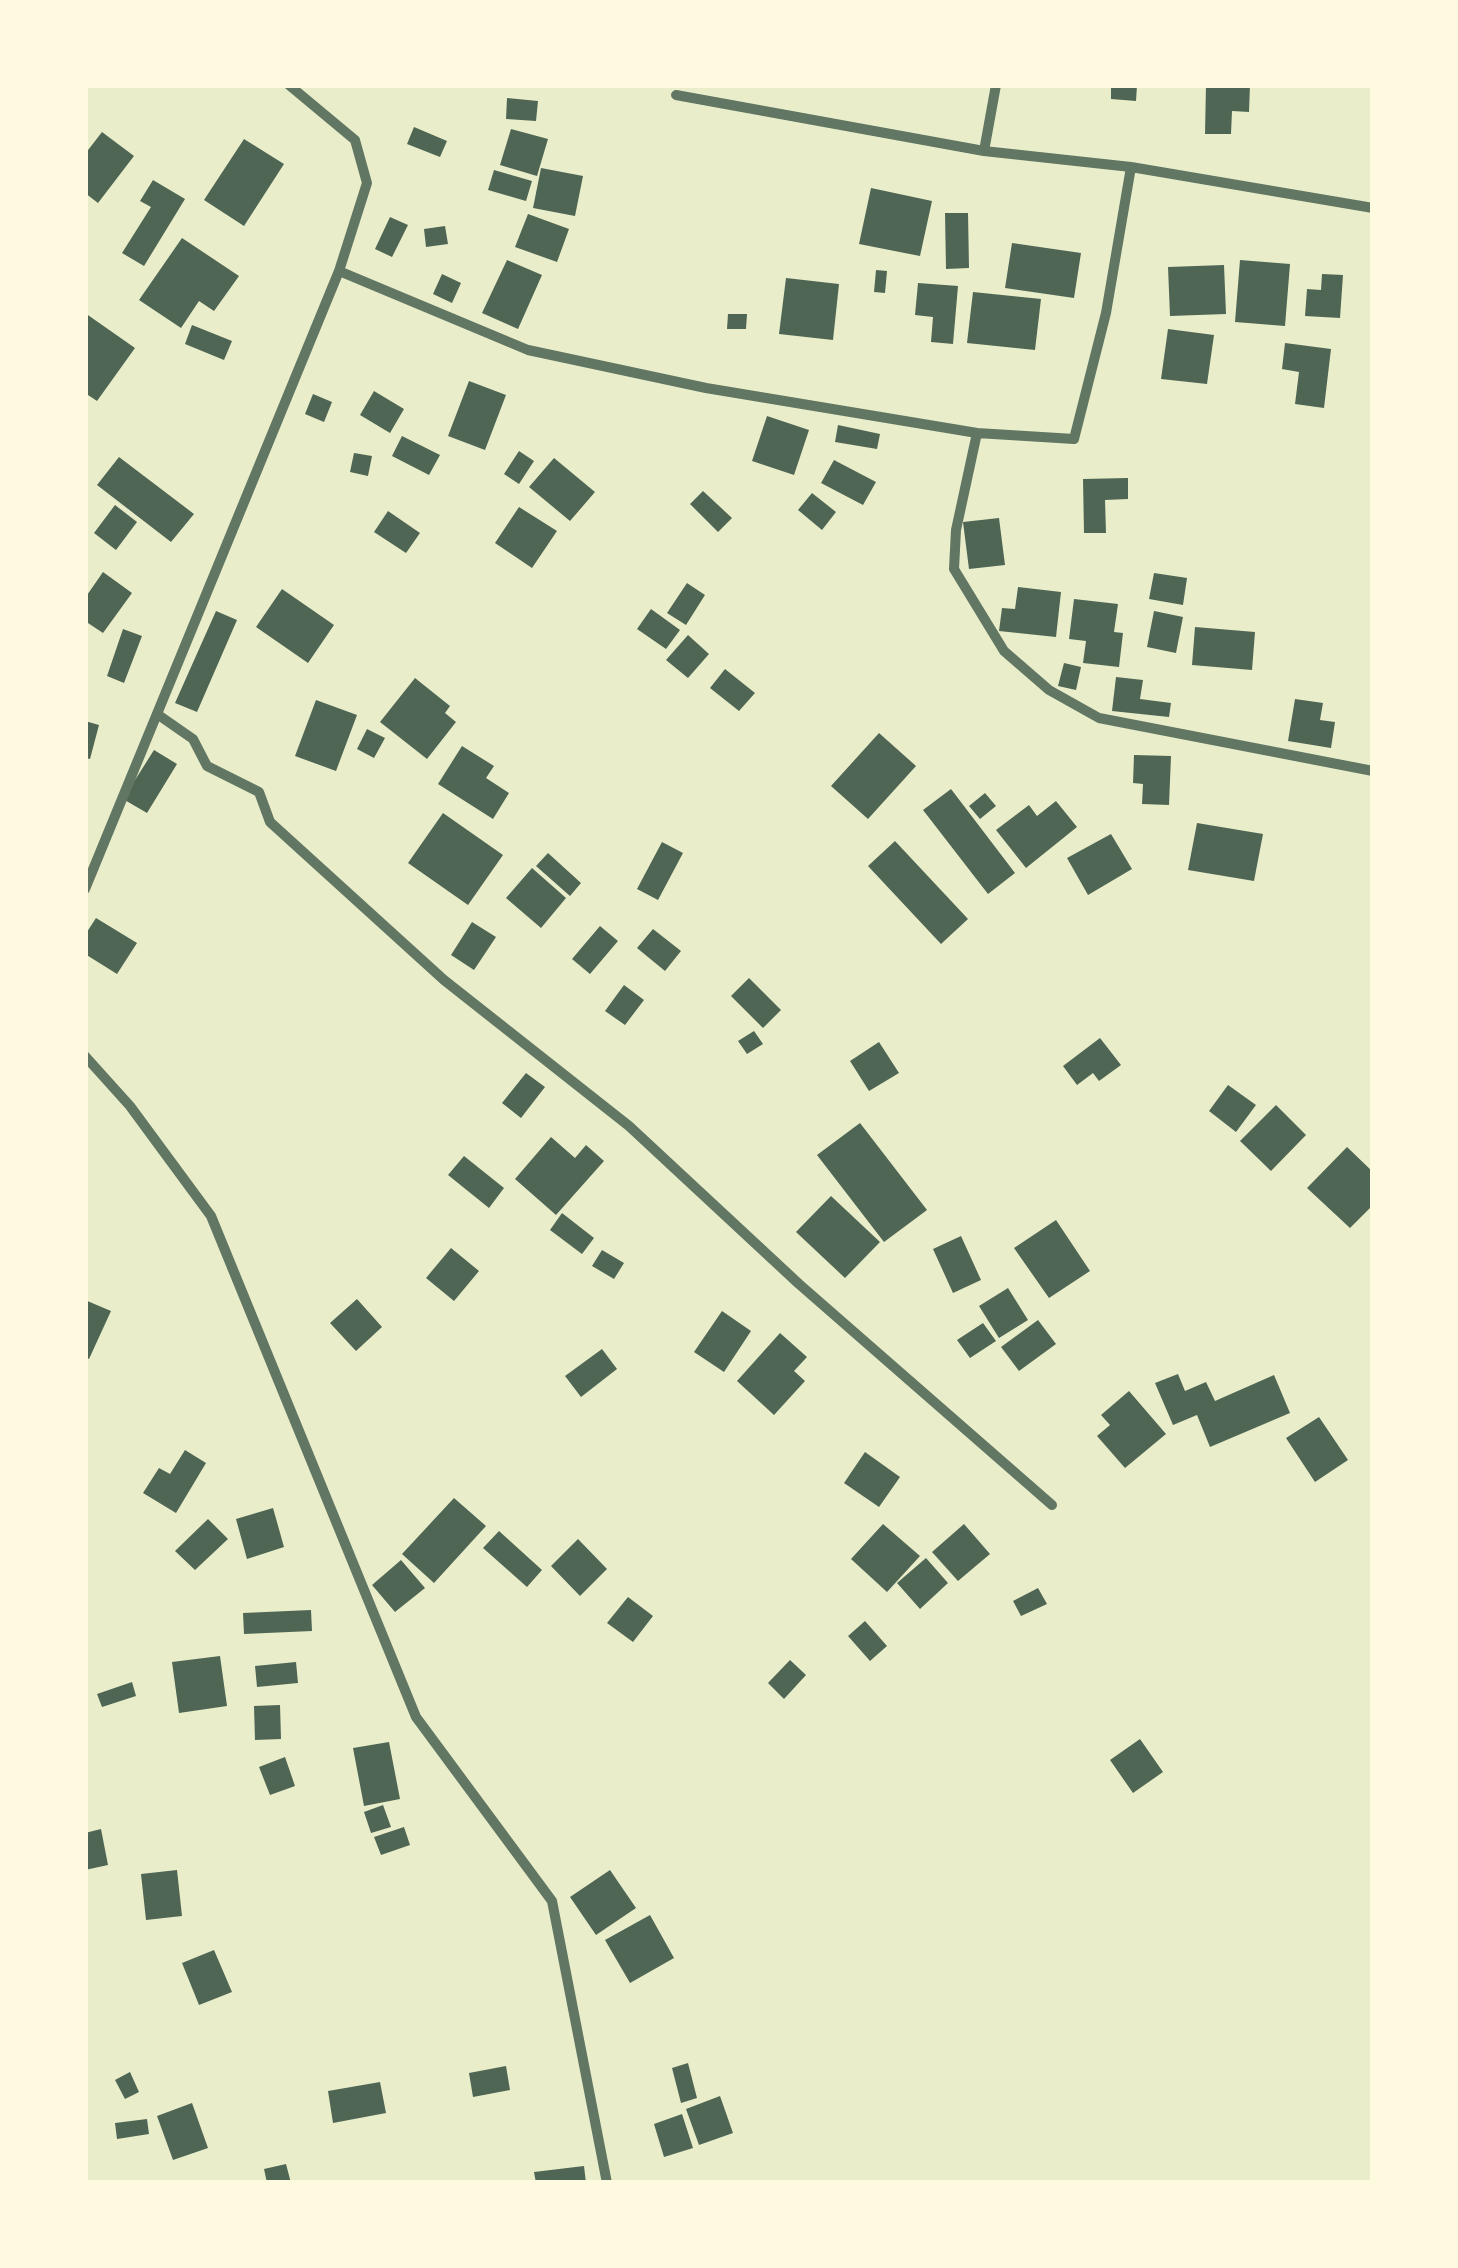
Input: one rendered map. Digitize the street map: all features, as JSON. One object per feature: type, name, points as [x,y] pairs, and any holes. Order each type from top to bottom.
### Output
[{"type":"street","points":[[85,889],[339,272],[367,184],[355,140],[289,85]]},
{"type":"street","points":[[984,151],[996,85]]},
{"type":"street","points":[[676,95],[984,151],[1277,188],[1373,208]]},
{"type":"street","points":[[339,272],[528,350],[706,388],[977,433],[1074,439],[1106,314],[1131,167]]},
{"type":"street","points":[[977,433],[956,530],[954,569],[1004,650],[1048,690],[1098,718],[1373,771]]},
{"type":"street","points":[[157,714],[193,739],[207,766],[258,792],[270,822],[444,980],[629,1126],[799,1284],[1052,1505]]},
{"type":"street","points":[[85,1056],[130,1106],[211,1216],[416,1717],[552,1900],[606,2183]]},
{"type":"building","points":[[1111,85],[1137,85],[1136,101],[1111,99]]},
{"type":"building","points":[[1206,85],[1250,85],[1249,112],[1232,111],[1231,134],[1205,134]]},
{"type":"building","points":[[507,98],[538,101],[536,121],[506,119]]},
{"type":"building","points":[[414,127],[447,141],[440,157],[407,144]]},
{"type":"building","points":[[511,129],[548,139],[537,176],[500,165]]},
{"type":"building","points":[[102,132],[134,156],[98,203],[85,193],[85,154]]},
{"type":"building","points":[[244,139],[284,164],[244,226],[204,200]]},
{"type":"building","points":[[541,168],[583,176],[575,216],[533,208]]},
{"type":"building","points":[[494,170],[532,181],[526,201],[488,190]]},
{"type":"building","points":[[153,180],[185,199],[144,266],[122,253],[151,207],[140,201]]},
{"type":"building","points":[[871,188],[932,201],[920,256],[859,244]]},
{"type":"building","points":[[945,213],[968,213],[969,268],[946,269]]},
{"type":"building","points":[[528,214],[569,229],[557,262],[515,247]]},
{"type":"building","points":[[390,217],[408,225],[392,257],[375,249]]},
{"type":"building","points":[[445,226],[448,244],[426,247],[424,229]]},
{"type":"building","points":[[182,238],[239,276],[214,311],[199,301],[181,328],[139,300]]},
{"type":"building","points":[[1012,243],[1081,253],[1074,298],[1005,288]]},
{"type":"building","points":[[507,260],[542,275],[518,329],[482,313]]},
{"type":"building","points":[[1240,260],[1290,264],[1285,326],[1235,322]]},
{"type":"building","points":[[1224,265],[1226,314],[1170,316],[1168,267]]},
{"type":"building","points":[[876,270],[887,271],[885,293],[874,292]]},
{"type":"building","points":[[442,274],[461,283],[452,303],[433,294]]},
{"type":"building","points":[[1322,274],[1343,275],[1340,318],[1305,316],[1307,289],[1321,290]]},
{"type":"building","points":[[786,278],[839,284],[833,340],[779,334]]},
{"type":"building","points":[[918,283],[958,286],[953,344],[931,342],[933,317],[915,315]]},
{"type":"building","points":[[973,292],[1041,299],[1035,350],[967,343]]},
{"type":"building","points":[[85,313],[135,348],[97,401],[85,393]]},
{"type":"building","points":[[728,314],[747,314],[746,329],[727,329]]},
{"type":"building","points":[[192,325],[232,341],[224,360],[185,344]]},
{"type":"building","points":[[1168,329],[1214,335],[1207,384],[1161,379]]},
{"type":"building","points":[[1285,343],[1331,349],[1324,408],[1295,404],[1299,372],[1282,369]]},
{"type":"building","points":[[469,381],[506,395],[485,450],[448,436]]},
{"type":"building","points":[[374,391],[404,409],[390,433],[360,415]]},
{"type":"building","points":[[313,394],[332,402],[324,422],[305,414]]},
{"type":"building","points":[[767,416],[809,430],[794,475],[752,461]]},
{"type":"building","points":[[838,425],[880,434],[877,449],[835,442]]},
{"type":"building","points":[[402,436],[440,455],[429,475],[392,456]]},
{"type":"building","points":[[519,451],[534,461],[519,484],[504,474]]},
{"type":"building","points":[[354,453],[372,456],[368,476],[350,472]]},
{"type":"building","points":[[119,457],[194,514],[171,542],[97,485]]},
{"type":"building","points":[[554,458],[595,492],[570,521],[529,487]]},
{"type":"building","points":[[834,460],[876,482],[863,505],[821,483]]},
{"type":"building","points":[[1128,478],[1128,499],[1105,500],[1106,533],[1084,533],[1083,479]]},
{"type":"building","points":[[703,491],[732,518],[718,532],[690,504]]},
{"type":"building","points":[[812,493],[836,512],[822,530],[798,510]]},
{"type":"building","points":[[115,505],[137,522],[116,550],[94,533]]},
{"type":"building","points":[[519,507],[557,531],[532,568],[495,543]]},
{"type":"building","points":[[388,511],[420,533],[406,553],[374,532]]},
{"type":"building","points":[[999,518],[1005,565],[969,569],[963,522]]},
{"type":"building","points":[[103,572],[132,593],[103,633],[85,621],[85,598]]},
{"type":"building","points":[[1154,573],[1187,578],[1183,605],[1149,599]]},
{"type":"building","points":[[687,583],[705,595],[686,625],[667,613]]},
{"type":"building","points":[[1018,587],[1061,592],[1056,637],[999,631],[1002,608],[1015,609]]},
{"type":"building","points":[[282,589],[334,625],[308,663],[256,627]]},
{"type":"building","points":[[1074,599],[1118,604],[1114,632],[1123,633],[1119,667],[1083,663],[1086,641],[1069,639]]},
{"type":"building","points":[[651,609],[680,630],[666,649],[637,629]]},
{"type":"building","points":[[216,611],[237,620],[197,712],[175,703]]},
{"type":"building","points":[[1154,611],[1183,617],[1176,653],[1147,647]]},
{"type":"building","points":[[1195,627],[1255,632],[1252,670],[1192,665]]},
{"type":"building","points":[[123,629],[142,636],[124,683],[107,676]]},
{"type":"building","points":[[688,635],[709,654],[688,678],[666,660]]},
{"type":"building","points":[[1064,663],[1081,667],[1076,690],[1058,686]]},
{"type":"building","points":[[725,669],[755,693],[739,711],[710,688]]},
{"type":"building","points":[[1116,677],[1143,680],[1140,699],[1171,703],[1169,717],[1112,711]]},
{"type":"building","points":[[415,678],[450,706],[445,713],[456,722],[427,759],[380,722]]},
{"type":"building","points":[[1295,699],[1323,703],[1320,720],[1335,722],[1331,748],[1288,741]]},
{"type":"building","points":[[316,700],[357,715],[336,771],[295,756]]},
{"type":"building","points":[[85,721],[99,725],[90,759],[85,758]]},
{"type":"building","points":[[367,729],[385,738],[374,758],[357,749]]},
{"type":"building","points":[[879,733],[916,766],[868,819],[831,786]]},
{"type":"building","points":[[462,746],[494,766],[486,778],[509,793],[493,819],[438,784]]},
{"type":"building","points":[[154,750],[177,764],[147,813],[123,799]]},
{"type":"building","points":[[1134,755],[1171,756],[1169,805],[1142,804],[1143,784],[1133,783]]},
{"type":"building","points":[[951,789],[1015,873],[988,894],[923,810]]},
{"type":"building","points":[[985,793],[996,806],[980,819],[969,806]]},
{"type":"building","points":[[1056,801],[1077,827],[1026,868],[996,830],[1029,805],[1037,816]]},
{"type":"building","points":[[443,813],[503,855],[468,905],[408,863]]},
{"type":"building","points":[[1197,823],[1263,834],[1254,881],[1188,870]]},
{"type":"building","points":[[1111,834],[1132,869],[1088,895],[1067,858]]},
{"type":"building","points":[[895,841],[968,919],[941,944],[868,866]]},
{"type":"building","points":[[662,842],[683,853],[658,900],[637,889]]},
{"type":"building","points":[[548,853],[581,883],[570,896],[536,866]]},
{"type":"building","points":[[532,868],[566,898],[541,928],[506,898]]},
{"type":"building","points":[[96,918],[137,943],[117,974],[85,954],[85,935]]},
{"type":"building","points":[[472,922],[496,937],[474,970],[451,955]]},
{"type":"building","points":[[600,926],[618,941],[590,974],[572,959]]},
{"type":"building","points":[[653,929],[681,951],[665,971],[637,948]]},
{"type":"building","points":[[749,978],[781,1010],[763,1028],[731,996]]},
{"type":"building","points":[[624,985],[644,1000],[625,1025],[605,1011]]},
{"type":"building","points":[[754,1031],[763,1044],[747,1054],[738,1041]]},
{"type":"building","points":[[1100,1038],[1121,1065],[1099,1081],[1093,1073],[1077,1085],[1063,1066]]},
{"type":"building","points":[[879,1042],[899,1073],[869,1091],[850,1061]]},
{"type":"building","points":[[526,1073],[545,1087],[521,1118],[502,1103]]},
{"type":"building","points":[[1228,1085],[1256,1105],[1236,1132],[1209,1111]]},
{"type":"building","points":[[1276,1105],[1306,1135],[1271,1171],[1240,1141]]},
{"type":"building","points":[[860,1123],[927,1210],[884,1242],[817,1155]]},
{"type":"building","points":[[551,1137],[575,1158],[586,1145],[604,1161],[556,1215],[515,1179]]},
{"type":"building","points":[[1347,1147],[1373,1172],[1373,1205],[1350,1228],[1307,1188]]},
{"type":"building","points":[[464,1156],[504,1188],[489,1208],[448,1175]]},
{"type":"building","points":[[831,1196],[880,1242],[845,1278],[796,1232]]},
{"type":"building","points":[[562,1213],[594,1238],[582,1254],[550,1230]]},
{"type":"building","points":[[1056,1220],[1090,1271],[1049,1298],[1014,1248]]},
{"type":"building","points":[[961,1236],[981,1280],[953,1293],[933,1249]]},
{"type":"building","points":[[451,1248],[479,1271],[454,1301],[426,1278]]},
{"type":"building","points":[[602,1250],[624,1263],[614,1279],[592,1266]]},
{"type":"building","points":[[1008,1288],[1028,1320],[999,1338],[979,1306]]},
{"type":"building","points":[[357,1299],[382,1327],[356,1351],[330,1323]]},
{"type":"building","points":[[85,1300],[111,1311],[89,1359],[85,1357]]},
{"type":"building","points":[[722,1311],[751,1331],[724,1372],[694,1352]]},
{"type":"building","points":[[1038,1320],[1056,1344],[1019,1371],[1001,1347]]},
{"type":"building","points":[[983,1323],[996,1341],[970,1358],[957,1340]]},
{"type":"building","points":[[780,1333],[807,1357],[794,1371],[805,1381],[774,1415],[737,1381]]},
{"type":"building","points":[[602,1349],[617,1369],[581,1397],[565,1376]]},
{"type":"building","points":[[1178,1374],[1185,1391],[1206,1382],[1215,1401],[1274,1375],[1290,1413],[1210,1447],[1197,1415],[1173,1425],[1155,1383]]},
{"type":"building","points":[[1129,1391],[1166,1434],[1125,1468],[1097,1436],[1110,1425],[1101,1415]]},
{"type":"building","points":[[1319,1417],[1348,1460],[1315,1482],[1286,1438]]},
{"type":"building","points":[[185,1450],[206,1463],[176,1513],[143,1493],[159,1468],[170,1474]]},
{"type":"building","points":[[865,1452],[900,1477],[879,1507],[844,1483]]},
{"type":"building","points":[[454,1498],[486,1526],[434,1583],[402,1554]]},
{"type":"building","points":[[273,1508],[284,1547],[247,1559],[236,1519]]},
{"type":"building","points":[[208,1519],[228,1539],[195,1570],[175,1551]]},
{"type":"building","points":[[883,1524],[920,1556],[887,1592],[851,1559]]},
{"type":"building","points":[[964,1524],[990,1554],[958,1581],[932,1552]]},
{"type":"building","points":[[499,1531],[542,1570],[527,1587],[483,1548]]},
{"type":"building","points":[[578,1539],[607,1569],[580,1596],[551,1566]]},
{"type":"building","points":[[926,1558],[948,1583],[920,1609],[897,1583]]},
{"type":"building","points":[[401,1560],[425,1588],[395,1612],[372,1585]]},
{"type":"building","points":[[1038,1588],[1047,1604],[1021,1616],[1013,1601]]},
{"type":"building","points":[[628,1597],[653,1616],[633,1642],[607,1623]]},
{"type":"building","points":[[311,1610],[312,1631],[244,1634],[243,1613]]},
{"type":"building","points":[[865,1621],[887,1646],[870,1661],[848,1636]]},
{"type":"building","points":[[220,1656],[227,1706],[179,1713],[172,1662]]},
{"type":"building","points":[[790,1660],[806,1675],[784,1699],[768,1683]]},
{"type":"building","points":[[296,1662],[298,1683],[257,1687],[255,1666]]},
{"type":"building","points":[[132,1682],[136,1696],[102,1707],[97,1694]]},
{"type":"building","points":[[280,1705],[281,1739],[255,1740],[254,1706]]},
{"type":"building","points":[[1140,1739],[1163,1772],[1133,1793],[1110,1760]]},
{"type":"building","points":[[389,1742],[400,1799],[364,1806],[353,1748]]},
{"type":"building","points":[[285,1757],[295,1786],[270,1795],[259,1767]]},
{"type":"building","points":[[383,1805],[391,1827],[371,1833],[364,1812]]},
{"type":"building","points":[[404,1827],[410,1845],[381,1855],[374,1837]]},
{"type":"building","points":[[101,1829],[108,1865],[85,1870],[85,1833]]},
{"type":"building","points":[[177,1870],[182,1916],[146,1920],[141,1874]]},
{"type":"building","points":[[610,1870],[636,1908],[596,1935],[570,1897]]},
{"type":"building","points":[[650,1915],[674,1958],[630,1983],[605,1940]]},
{"type":"building","points":[[214,1950],[232,1992],[199,2005],[182,1963]]},
{"type":"building","points":[[688,2063],[697,2098],[681,2103],[672,2068]]},
{"type":"building","points":[[506,2066],[510,2090],[473,2097],[469,2073]]},
{"type":"building","points":[[130,2072],[139,2092],[125,2099],[115,2080]]},
{"type":"building","points":[[380,2082],[386,2113],[333,2123],[328,2091]]},
{"type":"building","points":[[720,2096],[733,2133],[699,2145],[686,2109]]},
{"type":"building","points":[[192,2103],[208,2148],[173,2160],[157,2116]]},
{"type":"building","points":[[682,2114],[693,2148],[664,2157],[654,2124]]},
{"type":"building","points":[[147,2119],[149,2134],[117,2139],[115,2123]]},
{"type":"building","points":[[286,2164],[291,2183],[267,2183],[264,2169]]},
{"type":"building","points":[[584,2166],[586,2183],[536,2183],[534,2172]]}]
